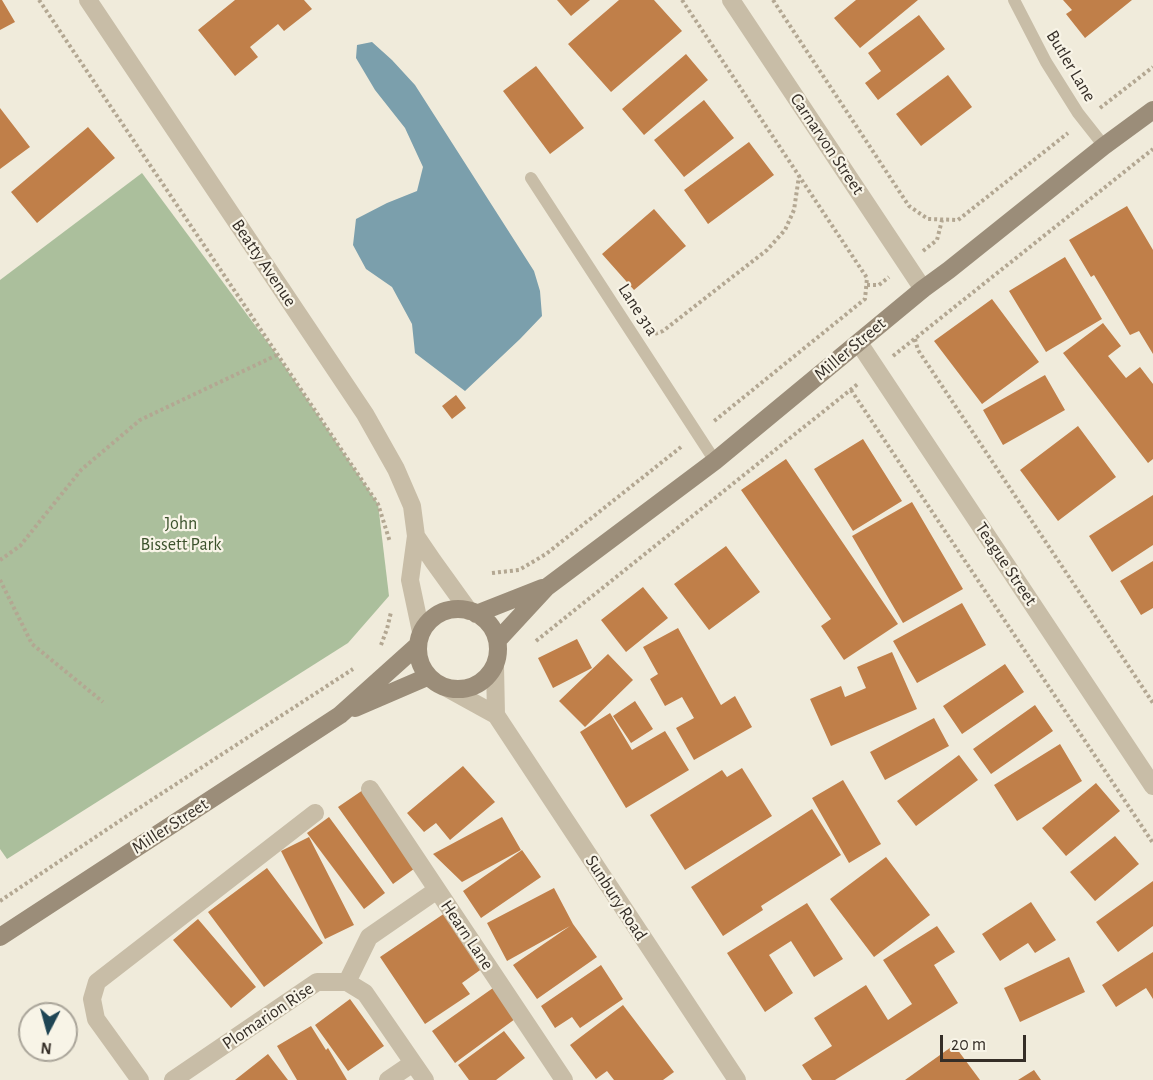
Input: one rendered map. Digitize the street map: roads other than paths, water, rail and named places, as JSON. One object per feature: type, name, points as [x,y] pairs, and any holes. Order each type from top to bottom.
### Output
[{"type":"main road","name":"Miller Street","points":[[498,640],[547,586],[715,461],[923,289],[1153,110]]},
{"type":"main road","name":"Miller Street","points":[[472,612],[547,586]]},
{"type":"main road","points":[[454,609],[472,612],[483,617],[492,626],[498,640],[495,666],[487,678],[477,686],[462,690],[447,688],[427,676],[418,658],[419,638],[429,621],[440,613],[454,609]]},
{"type":"main road","name":"Miller Street","points":[[340,715],[419,638]]},
{"type":"main road","name":"Miller Street","points":[[0,937],[340,715],[427,676]]},
{"type":"street","name":"Beatty Avenue","points":[[88,0],[365,414],[396,469],[412,506],[416,536],[410,580],[419,638]]},
{"type":"street","name":"Carnarvon Street","points":[[731,0],[923,289]]},
{"type":"street","name":"Teague Street","points":[[858,343],[1153,786]]},
{"type":"street","name":"Beatty Avenue","points":[[416,536],[472,612]]},
{"type":"street","points":[[495,666],[496,715]]},
{"type":"street","name":"Sunbury Road","points":[[447,688],[496,715],[736,1080]]},
{"type":"street","name":"Hearn Lane","points":[[370,789],[564,1080]]},
{"type":"street","points":[[140,1080],[96,1019],[92,999],[97,982],[315,813]]},
{"type":"street","points":[[425,1080],[365,993],[347,981],[369,937],[438,890]]},
{"type":"street","name":"Plomarion Rise","points":[[173,1080],[317,982],[347,981]]},
{"type":"street","points":[[388,1080],[413,1063]]},
{"type":"lane","name":"Butler Lane","points":[[1014,0],[1047,62],[1084,121],[1104,146]]},
{"type":"lane","name":"Lane 31a","points":[[531,178],[715,461]]},
{"type":"water","points":[[372,42],[415,85],[534,271],[540,291],[542,316],[465,391],[415,353],[412,324],[392,287],[366,269],[353,245],[356,219],[417,191],[423,167],[405,128],[375,90],[356,58],[357,45]]},
{"type":"park label","name":"John Bissett Park","points":[[181,534]]}]
